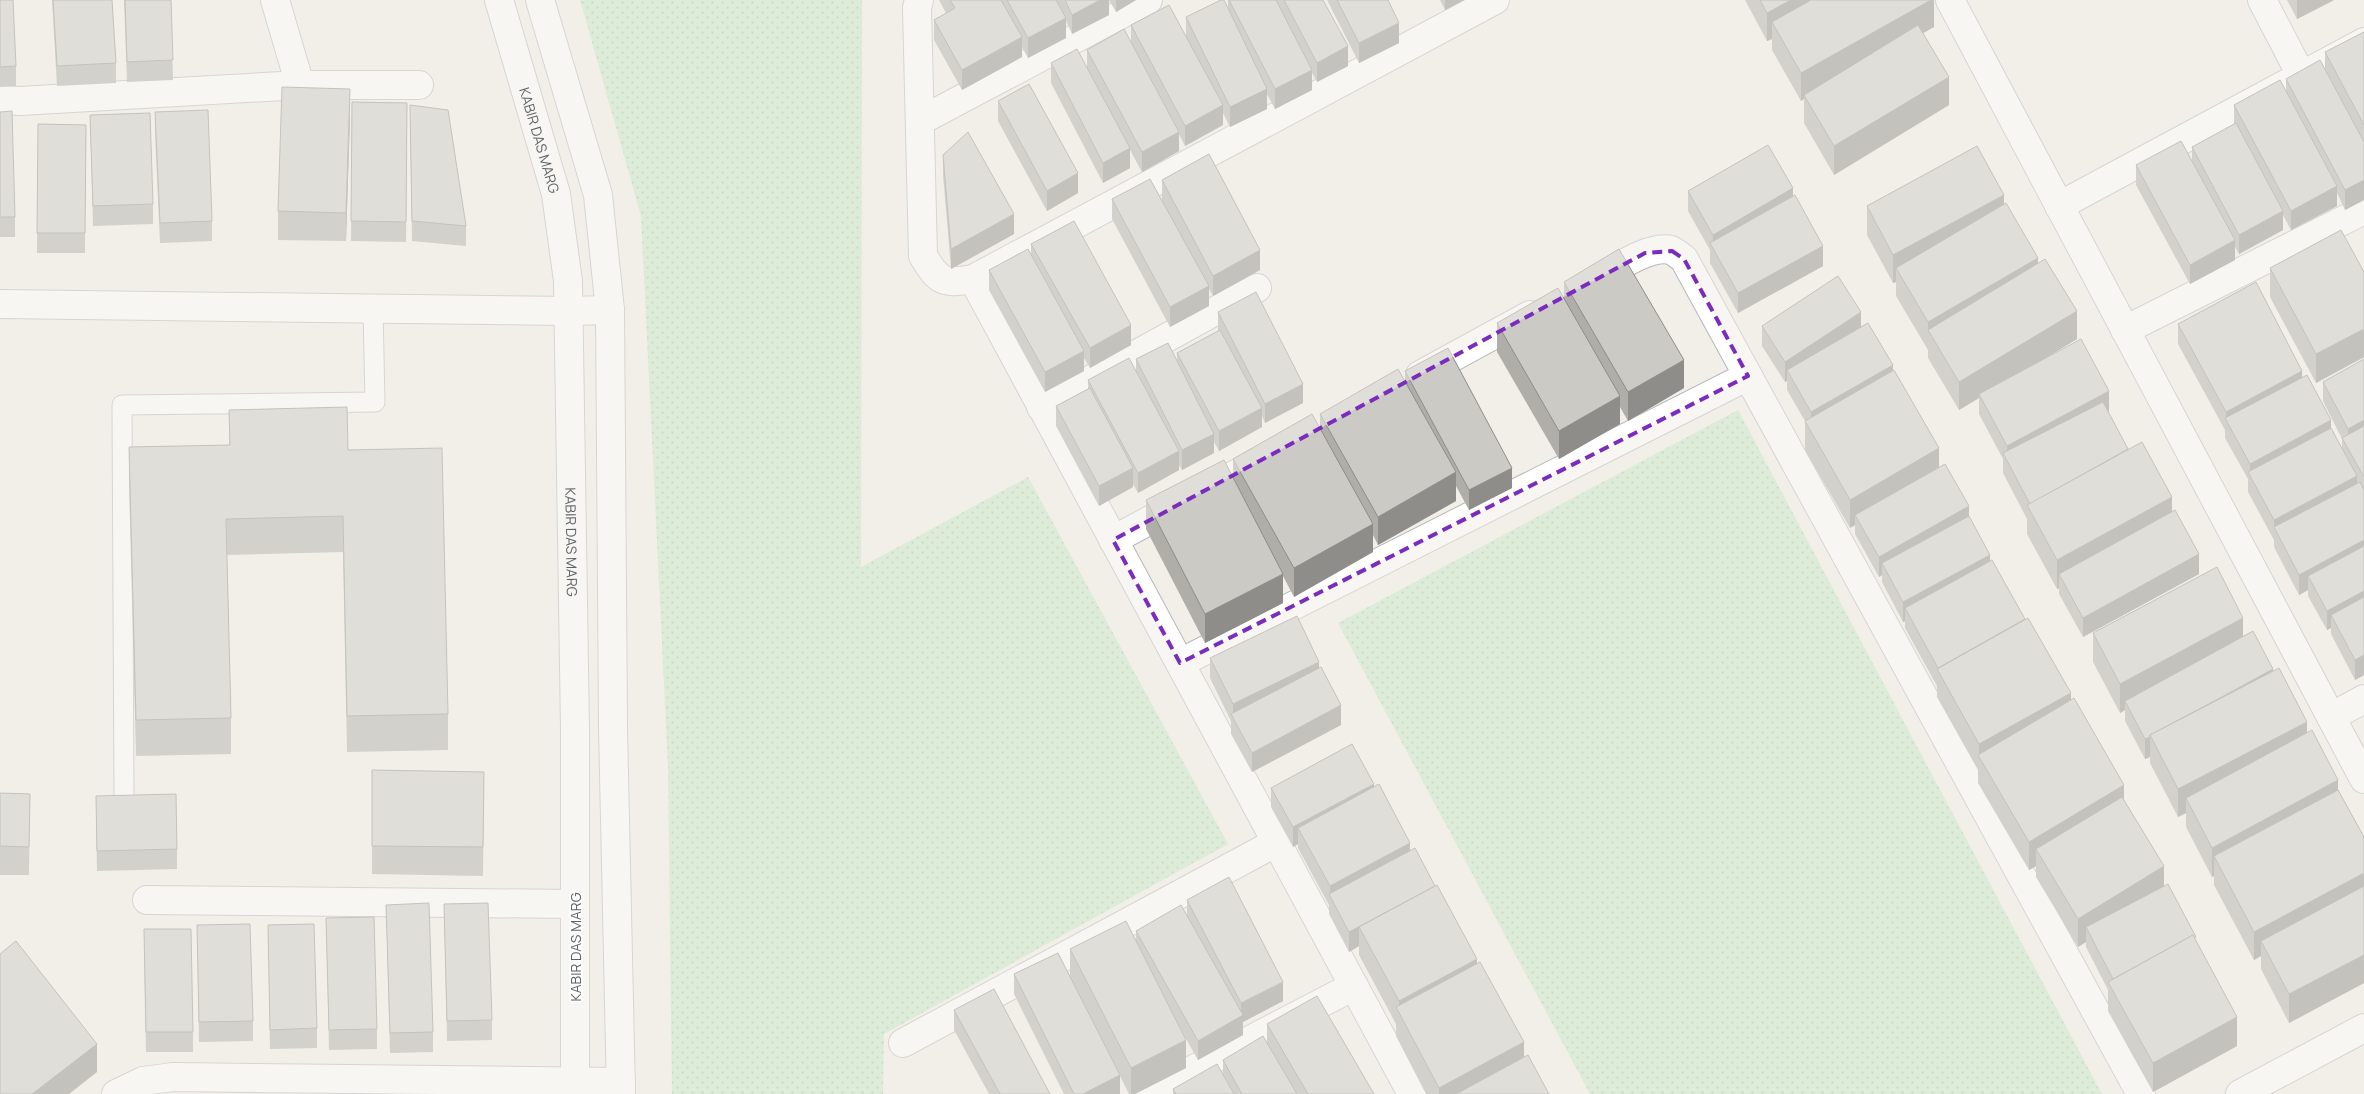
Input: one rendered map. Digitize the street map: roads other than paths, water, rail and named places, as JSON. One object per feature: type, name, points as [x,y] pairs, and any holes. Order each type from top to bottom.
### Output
[{"type":"street","points":[[275,0],[300,86]]},
{"type":"street","name":"KABIR DAS MARG","points":[[499,0],[556,194],[568,280],[575,729],[575,1088]]},
{"type":"street","points":[[116,1094],[143,1082],[173,1077],[227,1086],[621,1088],[613,728],[610,310],[598,195],[540,0]]},
{"type":"street","points":[[919,0],[917,8],[923,256],[935,276],[949,282],[973,279],[1495,0]]},
{"type":"street","points":[[920,121],[1148,0]]},
{"type":"street","points":[[1950,0],[2364,779]]},
{"type":"street","points":[[2262,0],[2302,75]]},
{"type":"street","points":[[2059,206],[2364,42]]},
{"type":"street","points":[[0,100],[20,101],[300,86],[419,85]]},
{"type":"street","points":[[2125,330],[2364,210]]},
{"type":"street","points":[[1576,291],[1645,253],[1658,250],[1672,250],[1684,259],[2141,1094]]},
{"type":"street","points":[[973,279],[1412,1094]]},
{"type":"street","points":[[1041,407],[1257,288]]},
{"type":"street","points":[[0,304],[610,310]]},
{"type":"street","points":[[1401,385],[1549,305]]},
{"type":"street","points":[[1180,663],[1748,376]]},
{"type":"street","points":[[1113,540],[1288,446]]},
{"type":"street","points":[[2331,717],[2364,699]]},
{"type":"street","points":[[903,1043],[1277,842]]},
{"type":"street","points":[[147,900],[575,904]]},
{"type":"street","points":[[1146,1094],[1354,986]]},
{"type":"street","points":[[2240,1094],[2364,1028]]},
{"type":"lane","points":[[124,796],[122,405],[375,402],[373,309]]}]
